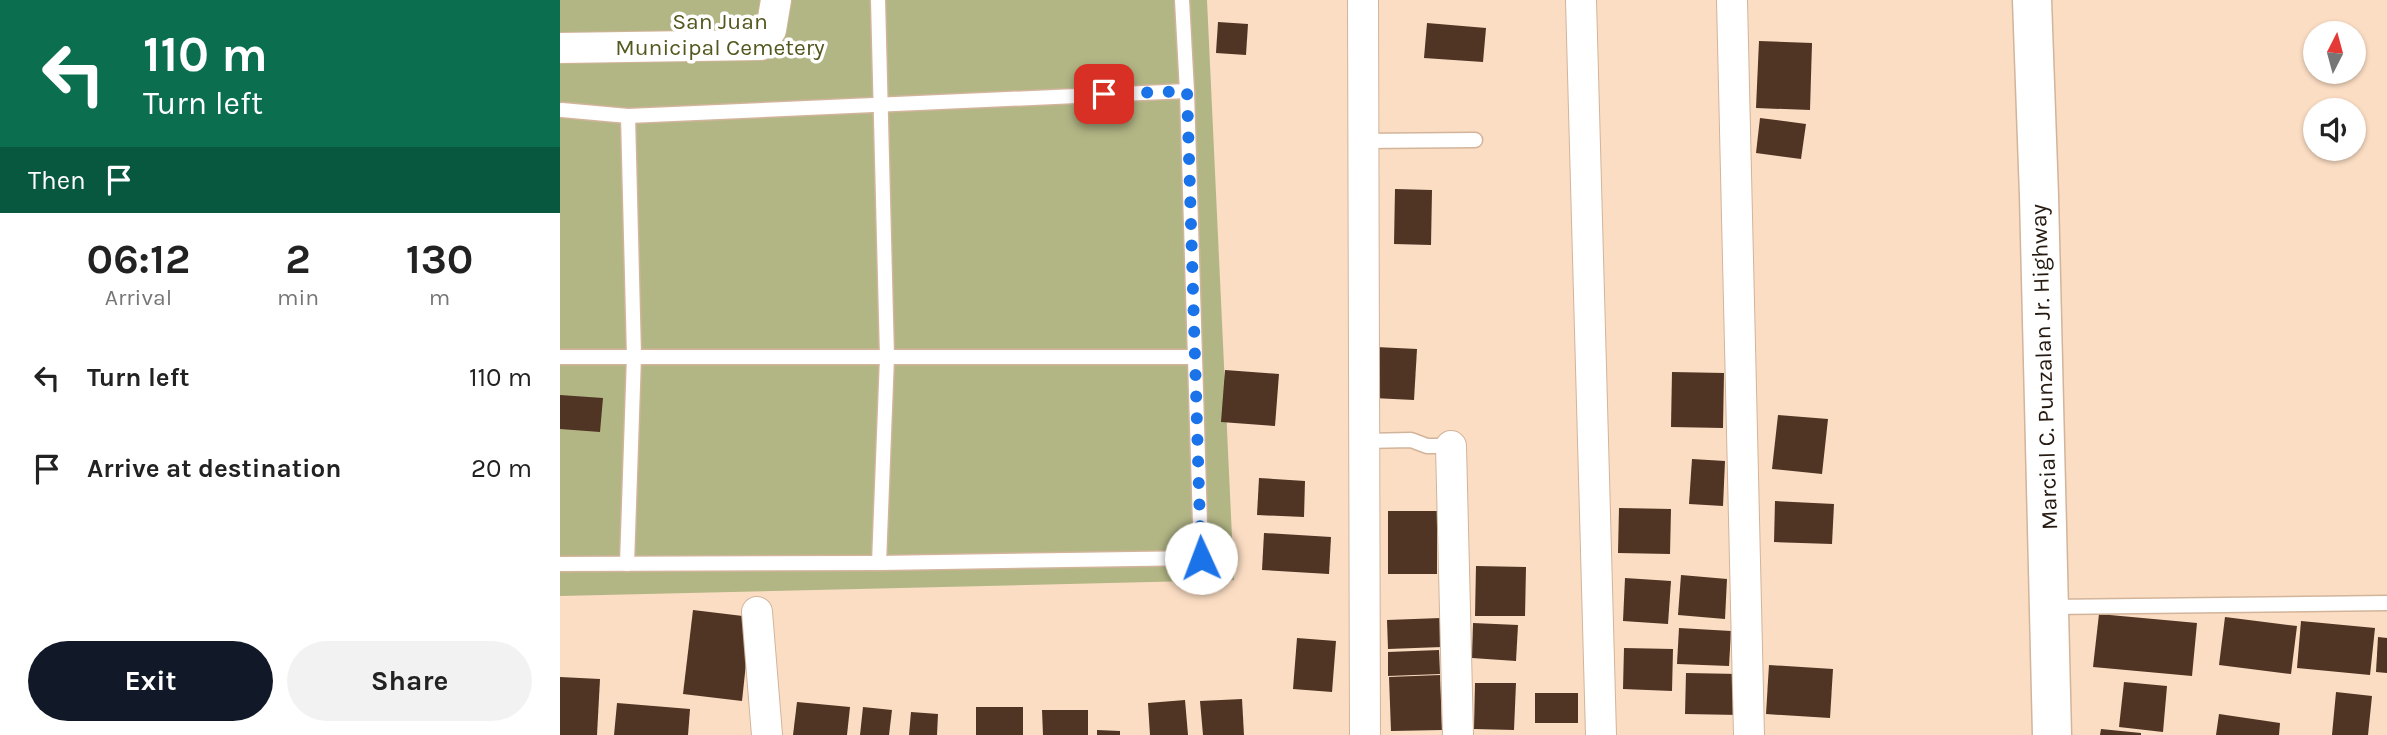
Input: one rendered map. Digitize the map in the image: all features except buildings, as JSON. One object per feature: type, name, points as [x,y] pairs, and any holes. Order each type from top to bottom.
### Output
[{"type":"main road","name":"Marcial C. Punzalan Jr. Highway","points":[[2032,0],[2051,607],[2052,735]]},
{"type":"street","points":[[560,48],[761,45],[771,30],[776,0]]},
{"type":"street","points":[[1363,0],[1364,735]]},
{"type":"street","points":[[1581,0],[1601,735]]},
{"type":"street","points":[[1732,0],[1749,735]]},
{"type":"street","points":[[1451,446],[1458,735]]},
{"type":"street","points":[[757,612],[766,735]]},
{"type":"lane","points":[[878,0],[887,356],[879,563]]},
{"type":"lane","points":[[560,564],[1201,558],[1182,0]]},
{"type":"lane","points":[[562,110],[628,116],[1187,91]]},
{"type":"lane","points":[[627,564],[634,356],[628,116]]},
{"type":"lane","points":[[1363,141],[1475,140]]},
{"type":"lane","points":[[560,358],[1194,357]]},
{"type":"lane","points":[[1365,441],[1411,440],[1427,446],[1451,446]]},
{"type":"lane","points":[[2051,607],[2387,603]]},
{"type":"green space","name":"San Juan Municipal Cemetery","points":[[560,0],[1207,0],[1234,580],[560,596]]},
{"type":"route","points":[[1104,94],[1187,91],[1201,558]]}]
